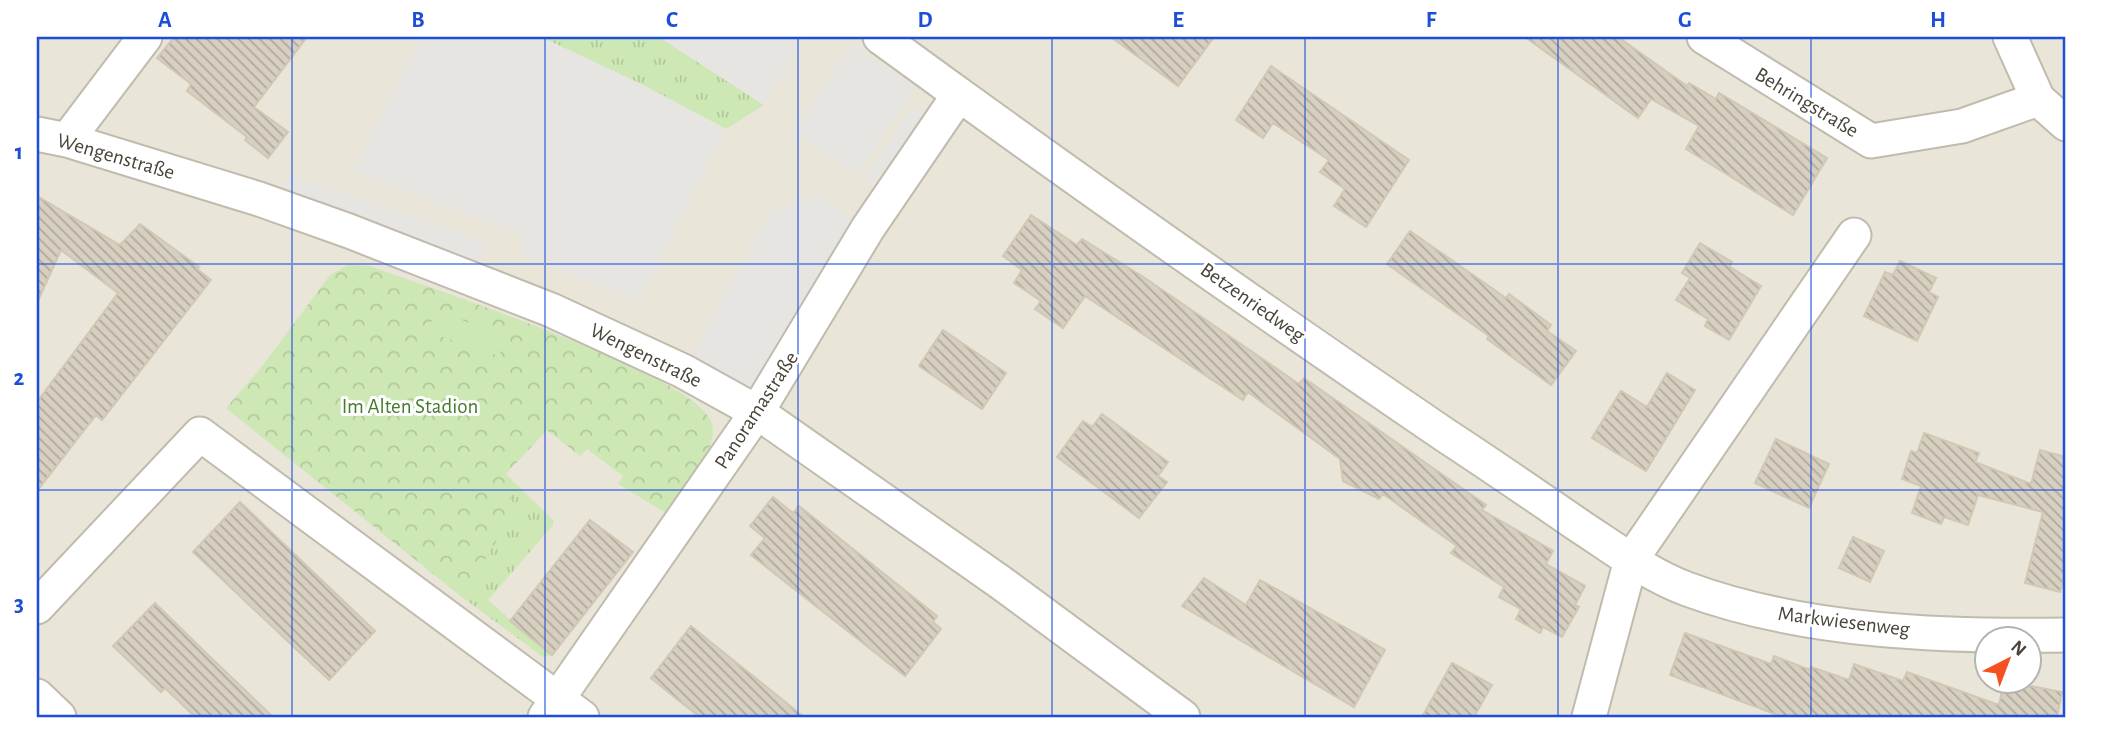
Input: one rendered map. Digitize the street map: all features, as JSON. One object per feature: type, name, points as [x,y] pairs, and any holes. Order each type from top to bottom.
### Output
[{"type":"street","points":[[52,137],[145,37]]},
{"type":"street","name":"Betzenriedweg","points":[[880,37],[957,96],[1349,369],[1631,561]]},
{"type":"street","name":"Behringstraße","points":[[1704,37],[1871,141],[1962,126],[2038,99]]},
{"type":"street","points":[[2010,37],[2038,99],[2066,124]]},
{"type":"street","name":"Panoramastraße","points":[[562,711],[757,412],[868,228],[957,96]]},
{"type":"street","name":"Wengenstraße","points":[[52,137],[258,199],[450,270],[608,335],[683,371],[757,412],[1000,582],[1183,717]]},
{"type":"street","points":[[1589,717],[1631,561],[1854,235]]},
{"type":"street","points":[[37,607],[200,434],[562,711]]},
{"type":"street","name":"Markwiesenweg","points":[[1631,561],[1686,588],[1771,613],[1841,624],[1946,632],[2066,635]]},
{"type":"street","points":[[37,696],[59,717]]},
{"type":"shaded area","points":[[37,37],[2066,37],[2066,717],[37,717]]},
{"type":"shaded area","points":[[422,37],[541,37],[641,84],[726,129],[640,301],[520,255],[523,235],[352,170]]},
{"type":"shaded area","points":[[659,37],[806,37],[764,105]]},
{"type":"shaded area","points":[[851,43],[915,88],[857,174],[794,132]]},
{"type":"shaded area","points":[[914,106],[934,119],[884,192],[865,178]]},
{"type":"shaded area","points":[[289,175],[485,242],[473,280],[273,204]]},
{"type":"shaded area","points":[[816,195],[868,228],[757,412],[683,371],[769,214]]},
{"type":"green space","points":[[541,37],[659,37],[764,105],[726,129],[641,84]]},
{"type":"green space","name":"Im Alten Stadion","points":[[348,265],[370,266],[555,333],[657,379],[693,401],[711,421],[711,444],[699,469],[668,514],[618,484],[623,476],[587,449],[580,456],[547,430],[505,475],[515,511],[462,597],[226,408],[260,369],[330,275]]},
{"type":"green space","points":[[435,311],[506,335],[499,356],[428,332]]},
{"type":"green space","points":[[226,408],[480,449],[553,520],[553,525],[488,600],[552,655],[543,657],[462,597]]},
{"type":"building","points":[[174,37],[307,37],[254,107],[288,132],[268,158],[245,140],[247,137],[187,91],[191,84],[157,58]]},
{"type":"building","points":[[1111,37],[1214,37],[1178,86]]},
{"type":"building","points":[[1525,37],[1618,37],[1687,86],[1689,83],[1716,99],[1719,93],[1827,158],[1793,215],[1686,149],[1699,126],[1651,99],[1638,118]]},
{"type":"building","points":[[1271,66],[1409,160],[1366,227],[1334,206],[1345,189],[1320,172],[1329,160],[1273,123],[1263,138],[1236,120]]},
{"type":"building","points":[[37,196],[120,245],[140,224],[199,267],[197,269],[211,280],[102,420],[96,415],[37,491],[37,402],[118,293],[61,250],[37,303]]},
{"type":"building","points":[[1031,215],[1077,245],[1082,239],[1145,278],[1299,384],[1304,378],[1486,505],[1482,510],[1553,551],[1546,564],[1585,586],[1575,605],[1579,607],[1562,637],[1543,627],[1540,633],[1516,619],[1521,609],[1499,597],[1504,587],[1451,553],[1457,546],[1383,494],[1379,499],[1343,481],[1340,459],[1248,392],[1243,400],[1085,296],[1063,328],[1035,309],[1041,301],[1014,283],[1022,270],[1003,256]]},
{"type":"building","points":[[1410,231],[1506,298],[1509,294],[1551,325],[1547,331],[1576,351],[1551,385],[1487,339],[1489,336],[1387,264]]},
{"type":"building","points":[[1700,243],[1732,262],[1730,267],[1761,286],[1729,340],[1705,326],[1708,319],[1676,300],[1690,278],[1682,273]]},
{"type":"building","points":[[1900,261],[1936,278],[1929,292],[1938,297],[1917,341],[1864,316],[1885,272],[1893,275]]},
{"type":"building","points":[[943,330],[1006,373],[982,409],[919,366]]},
{"type":"building","points":[[1667,373],[1695,390],[1646,471],[1592,438],[1621,391],[1647,407]]},
{"type":"building","points":[[1102,414],[1168,462],[1158,476],[1167,482],[1139,518],[1057,457],[1083,421],[1092,427]]},
{"type":"building","points":[[1924,433],[1979,453],[1975,462],[2031,484],[2040,450],[2066,457],[2066,570],[2060,592],[2025,583],[2043,512],[1978,495],[1968,525],[1944,517],[1941,524],[1912,513],[1921,486],[1902,479],[1911,451],[1917,453]]},
{"type":"building","points":[[1776,439],[1829,464],[1809,508],[1755,483]]},
{"type":"building","points":[[773,497],[793,513],[799,506],[937,616],[933,622],[941,629],[905,676],[751,555],[765,538],[750,526]]},
{"type":"building","points":[[240,502],[375,631],[329,680],[193,552]]},
{"type":"building","points":[[590,520],[633,552],[552,655],[510,621]]},
{"type":"building","points":[[1853,537],[1884,551],[1870,582],[1839,568]]},
{"type":"building","points":[[1204,578],[1246,605],[1260,580],[1385,650],[1354,707],[1182,606]]},
{"type":"building","points":[[155,603],[273,717],[195,717],[165,688],[161,692],[113,646]]},
{"type":"building","points":[[691,626],[804,717],[700,717],[678,700],[651,678]]},
{"type":"building","points":[[1685,633],[1771,664],[1774,656],[1810,670],[1811,667],[1849,680],[1854,664],[1903,681],[1907,672],[1999,705],[2001,694],[2044,694],[2044,689],[2062,692],[2057,717],[1783,717],[1670,675]]},
{"type":"building","points":[[1452,663],[1492,685],[1474,717],[1422,717]]}]
